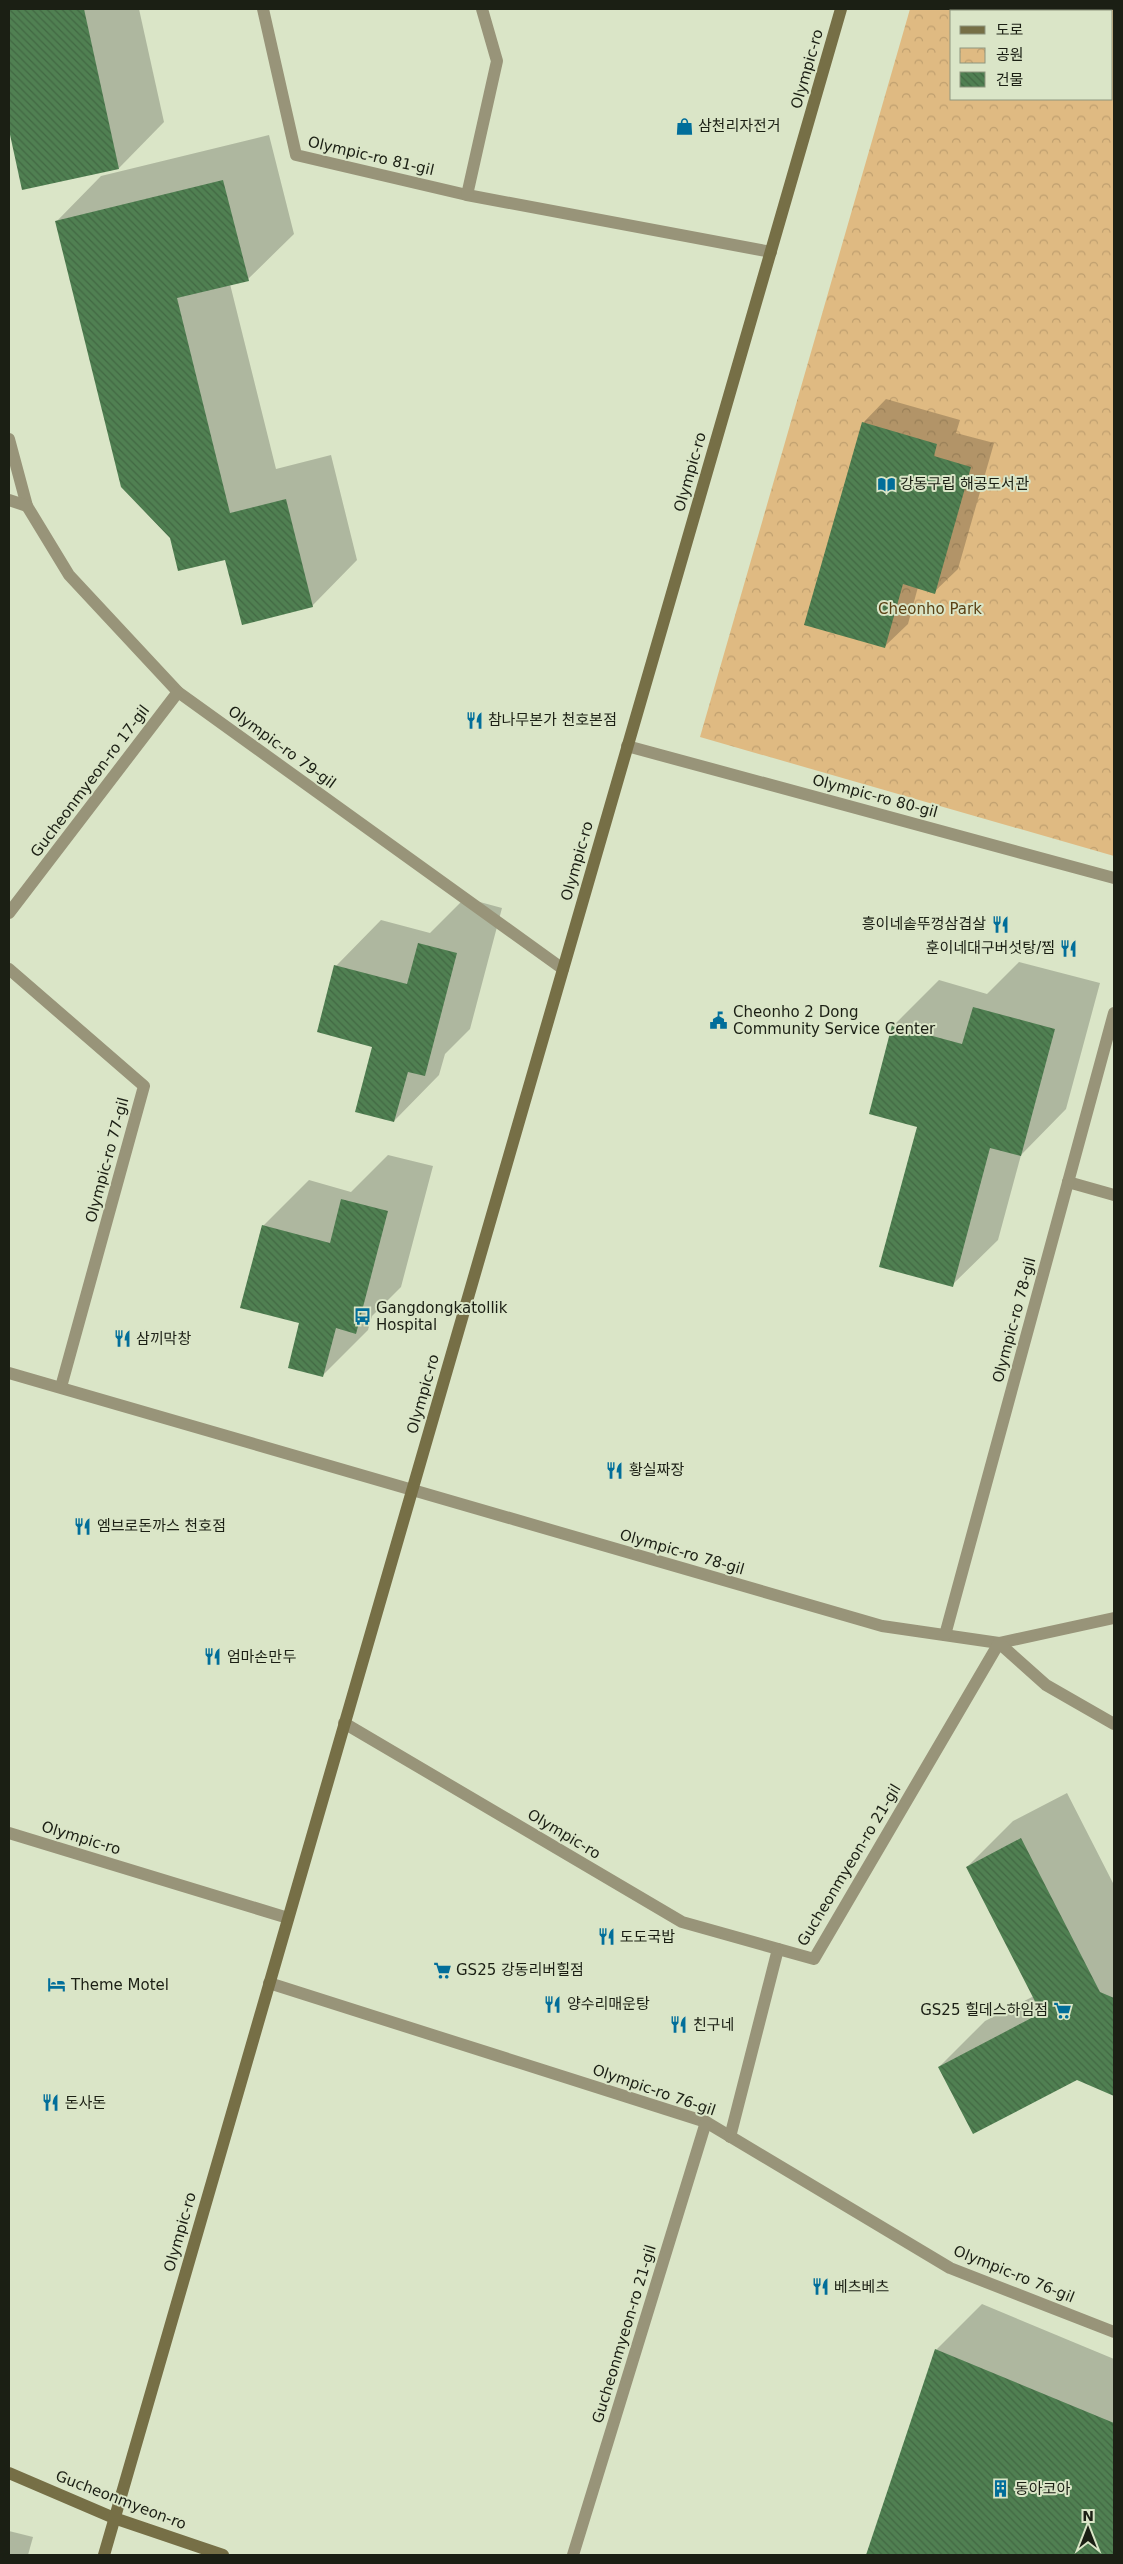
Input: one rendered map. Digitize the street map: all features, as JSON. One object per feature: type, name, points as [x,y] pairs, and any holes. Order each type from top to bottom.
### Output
[{"type":"main road","name":"Olympic-ro","points":[[104,2555],[841,9]]},
{"type":"main road","name":"Gucheonmyeon-ro","points":[[9,2473],[114,2518],[223,2555]]},
{"type":"street","name":"Olympic-ro 81-gil","points":[[263,9],[296,155],[467,195],[771,252]]},
{"type":"street","points":[[467,195],[497,61],[482,9]]},
{"type":"street","name":"Olympic-ro 79-gil","points":[[9,439],[27,506],[69,575],[178,692],[563,969]]},
{"type":"street","points":[[9,500],[27,506]]},
{"type":"street","points":[[9,510],[27,506]]},
{"type":"street","name":"Gucheonmyeon-ro 17-gil","points":[[9,913],[178,692]]},
{"type":"street","name":"Olympic-ro 80-gil","points":[[627,746],[1114,878]]},
{"type":"street","name":"Olympic-ro 77-gil","points":[[9,969],[144,1086],[61,1387]]},
{"type":"street","name":"Olympic-ro 78-gil","points":[[945,1635],[1114,1013]]},
{"type":"street","points":[[1068,1182],[1114,1195]]},
{"type":"street","points":[[9,1373],[412,1491]]},
{"type":"street","name":"Olympic-ro 78-gil","points":[[412,1491],[882,1626],[999,1643],[1114,1618]]},
{"type":"street","points":[[999,1643],[1046,1685],[1114,1724]]},
{"type":"street","name":"Gucheonmyeon-ro 21-gil","points":[[730,2136],[778,1949],[814,1959],[999,1643]]},
{"type":"street","name":"Olympic-ro","points":[[344,1723],[682,1922],[778,1949]]},
{"type":"street","name":"Olympic-ro","points":[[9,1834],[288,1918]]},
{"type":"street","name":"Olympic-ro 76-gil","points":[[269,1983],[706,2122],[950,2268],[1114,2332]]},
{"type":"street","name":"Gucheonmyeon-ro 21-gil","points":[[573,2555],[706,2122]]},
{"type":"green space","name":"Cheonho Park","points":[[910,9],[1114,9],[1114,856],[700,737]]},
{"type":"building","points":[[9,9],[84,9],[119,169],[22,190],[9,130]]},
{"type":"building","points":[[223,180],[249,281],[177,298],[230,513],[286,499],[313,607],[242,625],[225,560],[178,571],[170,538],[121,487],[55,221]]},
{"type":"building","points":[[862,422],[937,444],[934,456],[971,467],[935,594],[903,584],[885,648],[804,625]]},
{"type":"building","points":[[418,943],[457,953],[425,1076],[408,1072],[394,1122],[355,1112],[372,1047],[317,1032],[334,965],[407,984]]},
{"type":"building","points":[[973,1007],[1055,1029],[1021,1156],[990,1148],[953,1287],[879,1267],[917,1127],[869,1114],[892,1025],[962,1044]]},
{"type":"building","points":[[341,1199],[388,1211],[356,1334],[336,1328],[323,1377],[288,1368],[299,1323],[240,1308],[262,1225],[330,1243]]},
{"type":"building","points":[[1021,1838],[1100,1992],[1114,1998],[1114,2096],[1077,2080],[973,2134],[938,2067],[1041,2013],[966,1867]]},
{"type":"building","name":"동아코아","points":[[935,2349],[1114,2423],[1114,2555],[866,2555]]},
{"type":"place","name":"삼천리자전거","points":[[684,126]]},
{"type":"place","name":"강동구립 해공도서관","points":[[886,484]]},
{"type":"place","name":"참나무본가 천호본점","points":[[474,720]]},
{"type":"place","name":"흥이네솥뚜껑삼겹살","points":[[1000,924]]},
{"type":"place","name":"훈이네대구버섯탕/찜","points":[[1069,948]]},
{"type":"place","name":"Cheonho 2 Dong Community Service Center","points":[[719,1021]]},
{"type":"place","name":"Gangdongkatollik Hospital","points":[[362,1317]]},
{"type":"place","name":"삼끼막창","points":[[122,1339]]},
{"type":"place","name":"황실짜장","points":[[615,1470]]},
{"type":"place","name":"엠브로돈까스 천호점","points":[[83,1526]]},
{"type":"place","name":"엄마손만두","points":[[213,1657]]},
{"type":"place","name":"도도국밥","points":[[606,1937]]},
{"type":"place","name":"GS25 강동리버힐점","points":[[442,1970]]},
{"type":"place","name":"Theme Motel","points":[[57,1985]]},
{"type":"place","name":"양수리매운탕","points":[[553,2004]]},
{"type":"place","name":"GS25 힐데스하임점","points":[[1062,2010]]},
{"type":"place","name":"친구네","points":[[679,2025]]},
{"type":"place","name":"돈사돈","points":[[51,2103]]},
{"type":"place","name":"베츠베츠","points":[[820,2287]]},
{"type":"place","name":"동아코아","points":[[1001,2489]]}]
